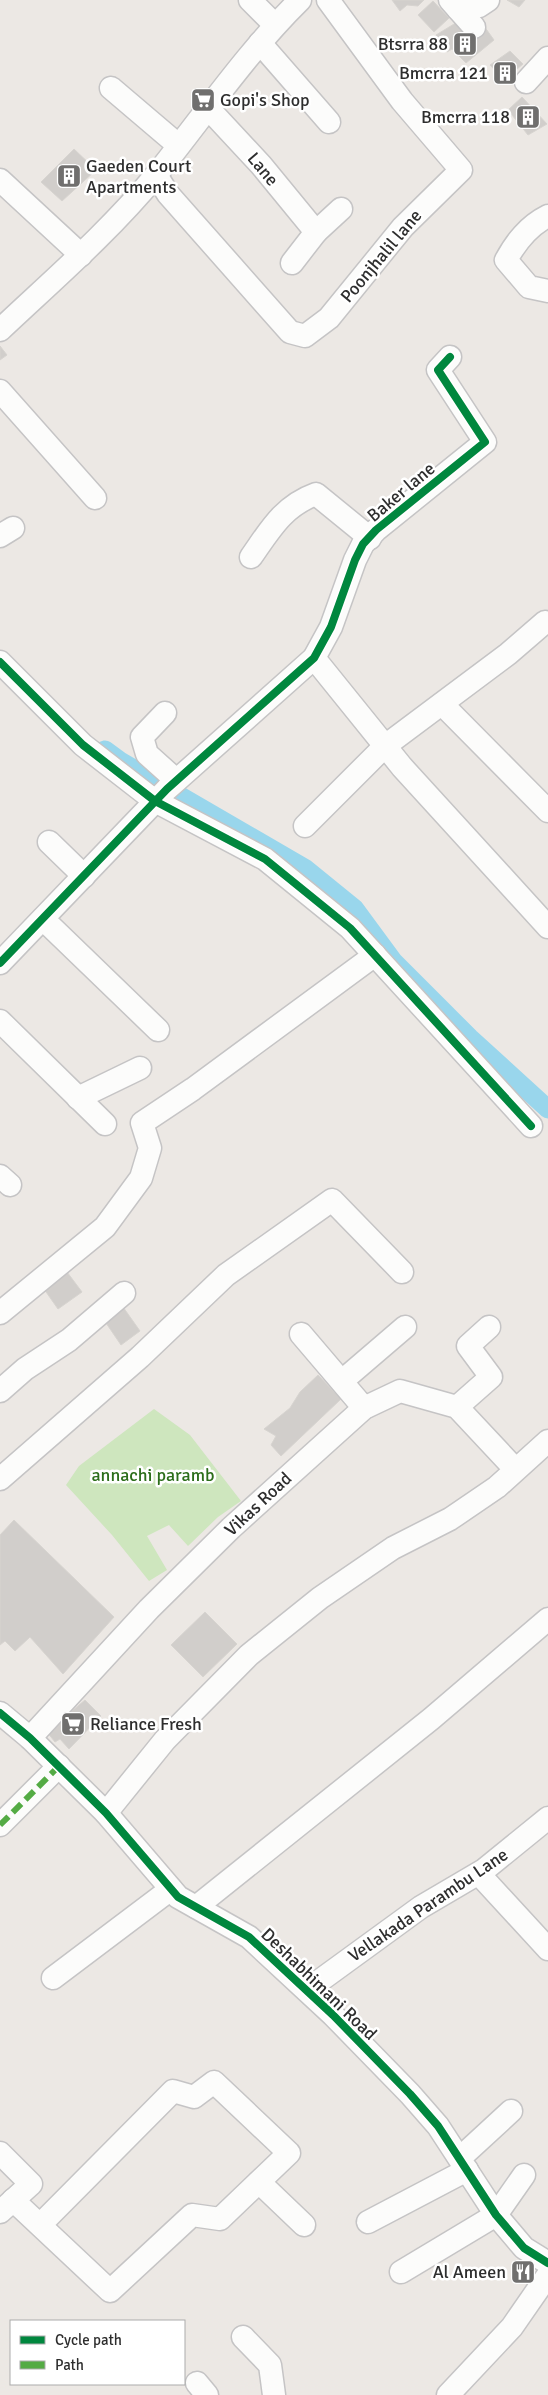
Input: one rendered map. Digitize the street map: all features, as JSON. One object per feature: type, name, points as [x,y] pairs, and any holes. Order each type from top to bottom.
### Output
[{"type":"street","points":[[250,0],[275,25]]},
{"type":"street","points":[[0,330],[81,255],[156,175],[260,43],[300,0]]},
{"type":"street","name":"Poonjhalil lane","points":[[156,175],[168,194],[290,332],[305,336],[329,318],[403,227],[461,170],[402,101],[328,0]]},
{"type":"street","points":[[454,4],[479,6],[488,0]]},
{"type":"street","points":[[454,4],[474,27]]},
{"type":"street","points":[[260,43],[329,122]]},
{"type":"street","points":[[526,82],[548,58]]},
{"type":"street","points":[[111,88],[178,145]]},
{"type":"street","name":"Lane","points":[[208,108],[261,165],[316,232]]},
{"type":"street","points":[[0,180],[81,255]]},
{"type":"street","points":[[292,263],[316,232],[341,209]]},
{"type":"street","points":[[548,216],[540,220],[518,239],[506,260],[529,287],[548,291]]},
{"type":"street","name":"Baker lane","points":[[314,658],[338,610],[355,560],[370,538],[485,442],[438,370],[450,357]]},
{"type":"street","points":[[0,391],[95,498]]},
{"type":"street","points":[[250,557],[282,514],[303,499],[316,494],[370,538]]},
{"type":"street","points":[[304,826],[385,746],[508,654],[545,622]]},
{"type":"street","points":[[0,963],[192,764],[314,658],[385,746],[548,927]]},
{"type":"street","points":[[0,662],[83,745],[166,790],[265,859],[350,928],[531,1126]]},
{"type":"street","points":[[442,704],[544,799]]},
{"type":"street","points":[[165,713],[142,737],[148,754],[166,790]]},
{"type":"street","points":[[49,842],[84,876]]},
{"type":"street","points":[[44,919],[158,1030]]},
{"type":"street","points":[[0,1313],[105,1227],[141,1178],[150,1148],[142,1123],[193,1089],[375,955]]},
{"type":"street","points":[[0,1021],[104,1124]]},
{"type":"street","points":[[78,1098],[140,1068]]},
{"type":"street","points":[[0,1479],[140,1357],[226,1275],[332,1200],[402,1272]]},
{"type":"street","points":[[0,1390],[25,1369],[69,1340],[124,1293]]},
{"type":"street","points":[[342,1381],[406,1327]]},
{"type":"street","points":[[489,1327],[468,1346],[491,1377],[457,1407],[515,1469]]},
{"type":"street","points":[[300,1334],[364,1408]]},
{"type":"street","name":"Vikas Road","points":[[30,1738],[163,1595],[231,1528],[364,1408],[400,1391],[457,1407]]},
{"type":"street","points":[[106,1813],[165,1740],[249,1655],[320,1598],[393,1548],[450,1519],[497,1487],[548,1441]]},
{"type":"street","points":[[196,1908],[431,1719],[548,1619]]},
{"type":"street","name":"Deshabhimani Road","points":[[0,1713],[30,1738],[106,1813],[178,1897],[249,1937],[307,1990],[410,2094],[438,2126],[496,2215],[524,2248],[548,2263]]},
{"type":"street","points":[[0,1825],[59,1766]]},
{"type":"street","name":"Vellakada Parambu Lane","points":[[307,1990],[421,1907],[478,1874],[548,1818]]},
{"type":"street","points":[[478,1874],[544,1937]]},
{"type":"street","points":[[53,1978],[171,1889]]},
{"type":"street","points":[[0,2152],[31,2184],[6,2206],[40,2225],[110,2291],[192,2215],[220,2219],[289,2153],[214,2082],[194,2097],[173,2092],[40,2225]]},
{"type":"street","points":[[368,2222],[464,2164],[511,2111]]},
{"type":"street","points":[[401,2272],[496,2215],[524,2175]]},
{"type":"street","points":[[259,2182],[304,2225]]},
{"type":"street","points":[[448,2395],[512,2327],[548,2275]]},
{"type":"street","points":[[243,2337],[270,2365],[274,2395]]},
{"type":"green space","name":"annachi paramb","points":[[154,1409],[190,1435],[241,1501],[218,1517],[188,1546],[169,1525],[147,1536],[167,1570],[149,1581],[112,1535],[66,1485],[79,1466]]},
{"type":"building","points":[[392,0],[424,0],[418,6],[407,5],[400,11]]},
{"type":"building","points":[[507,0],[525,0],[519,7]]},
{"type":"building","points":[[433,1],[449,18],[434,32],[418,15]]},
{"type":"building","name":"Btsrra 88","points":[[459,21],[484,26],[494,40],[466,63],[452,49],[447,52],[436,35]]},
{"type":"building","name":"Bmcrra 121","points":[[510,51],[523,64],[504,80],[490,65]]},
{"type":"building","name":"Bmcrra 118","points":[[522,97],[547,124],[528,135],[508,110]]},
{"type":"building","name":"Gaeden Court Apartments","points":[[74,149],[96,170],[62,201],[41,182]]},
{"type":"building","points":[[0,346],[7,355],[0,360]]},
{"type":"building","points":[[67,1272],[82,1292],[58,1309],[44,1289]]},
{"type":"building","points":[[123,1307],[140,1331],[121,1345],[104,1320]]},
{"type":"building","points":[[318,1375],[341,1399],[281,1456],[271,1445],[276,1436],[264,1429],[290,1408],[300,1392]]},
{"type":"building","points":[[14,1520],[114,1617],[63,1674],[30,1637],[15,1651],[5,1641],[0,1645],[0,1535]]},
{"type":"building","points":[[205,1612],[237,1644],[203,1677],[171,1645]]},
{"type":"building","name":"Reliance Fresh","points":[[85,1700],[101,1716],[69,1749],[60,1739],[55,1742],[47,1732]]},
{"type":"waterway","points":[[105,750],[120,761],[306,869],[354,908],[393,961],[470,1038],[548,1109]]},
{"type":"marked path","points":[[0,1825],[59,1766]]},
{"type":"cycle path","points":[[0,963],[167,789],[314,658],[331,627],[355,560],[363,544],[376,530],[485,442],[438,370],[450,357]]},
{"type":"cycle path","points":[[0,662],[83,745],[155,801],[265,859],[350,928],[531,1126]]},
{"type":"cycle path","points":[[0,1713],[30,1738],[106,1813],[178,1897],[249,1937],[333,2015],[410,2094],[438,2126],[496,2215],[524,2248],[548,2263]]},
{"type":"place","name":"Btsrra 88","points":[[465,44]]},
{"type":"place","name":"Bmcrra 121","points":[[505,73]]},
{"type":"place","name":"Gopi's Shop","points":[[203,100]]},
{"type":"place","name":"Bmcrra 118","points":[[528,117]]},
{"type":"place","name":"Gaeden Court Apartments","points":[[69,176]]},
{"type":"place","name":"Reliance Fresh","points":[[73,1724]]},
{"type":"place","name":"Al Ameen","points":[[523,2272]]}]
